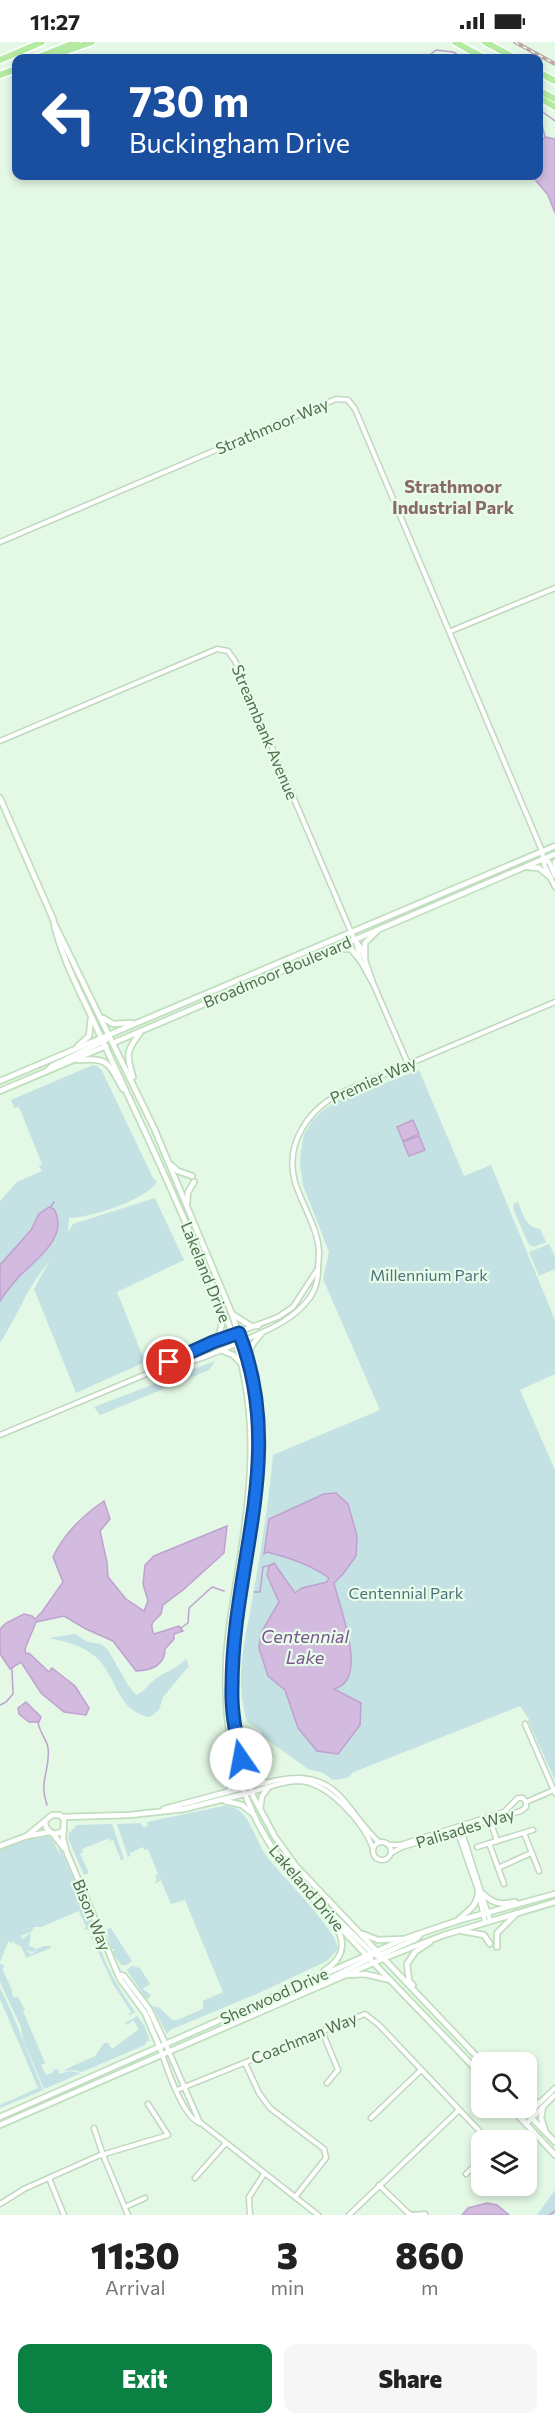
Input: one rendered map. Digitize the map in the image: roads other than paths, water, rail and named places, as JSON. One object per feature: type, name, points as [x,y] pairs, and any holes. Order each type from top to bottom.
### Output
[{"type":"highway","points":[[14,54],[42,42]]},
{"type":"highway","points":[[46,54],[77,42]]},
{"type":"highway","points":[[58,54],[92,42]]},
{"type":"highway","points":[[455,42],[477,54]]},
{"type":"highway","points":[[485,42],[508,54]]},
{"type":"main road","points":[[0,798],[54,923]]},
{"type":"main road","name":"Broadmoor Boulevard","points":[[0,1091],[72,1061],[103,1042],[110,1034],[555,846]]},
{"type":"main road","name":"Broadmoor Boulevard","points":[[0,1081],[73,1050],[103,1042],[114,1043],[555,854]]},
{"type":"main road","points":[[526,866],[539,868],[553,875],[555,862]]},
{"type":"main road","name":"Lakeland Drive","points":[[54,923],[57,940],[173,1190],[233,1336],[240,1362],[251,1424],[252,1444],[247,1512],[225,1658],[226,1716],[243,1791],[253,1814],[282,1862],[315,1900],[421,1998],[472,2052]]},
{"type":"main road","name":"Lakeland Drive","points":[[54,923],[140,1096],[232,1314],[248,1360],[260,1445],[257,1497],[232,1675],[234,1725],[250,1790],[260,1811],[296,1866],[359,1932],[391,1980],[471,2064]]},
{"type":"main road","points":[[363,960],[365,944],[379,929]]},
{"type":"main road","points":[[332,949],[351,949],[363,960]]},
{"type":"main road","points":[[73,1050],[89,1036],[91,1015]]},
{"type":"main road","points":[[101,1016],[113,1024],[140,1022]]},
{"type":"main road","points":[[140,1096],[127,1057],[130,1046],[142,1031]]},
{"type":"main road","points":[[45,1073],[52,1066],[103,1042]]},
{"type":"main road","points":[[72,1061],[96,1058],[104,1062],[140,1117]]},
{"type":"main road","points":[[170,1164],[178,1171],[192,1176]]},
{"type":"main road","points":[[187,1205],[188,1192],[194,1182]]},
{"type":"main road","points":[[232,1314],[251,1326],[258,1326]]},
{"type":"main road","points":[[213,1342],[219,1335],[224,1316]]},
{"type":"main road","points":[[248,1360],[252,1345],[261,1334]]},
{"type":"main road","points":[[221,1350],[233,1355],[240,1362]]},
{"type":"main road","points":[[227,1792],[232,1788],[234,1759]]},
{"type":"main road","points":[[244,1768],[254,1778],[267,1785],[262,1796],[260,1811]]},
{"type":"main road","points":[[156,1812],[227,1792],[243,1791]]},
{"type":"main road","points":[[27,1836],[52,1815],[80,1818],[184,1809],[222,1800],[243,1791]]},
{"type":"main road","points":[[222,1800],[242,1805],[253,1814]]},
{"type":"main road","points":[[62,1817],[65,1822],[64,1829]]},
{"type":"main road","points":[[0,1846],[27,1836],[64,1829],[80,1818]]},
{"type":"main road","points":[[45,1822],[52,1833]]},
{"type":"main road","name":"Bison Way","points":[[64,1829],[67,1853]]},
{"type":"main road","name":"Bison Way","points":[[52,1833],[67,1853],[110,1959],[120,1978],[145,2013],[160,2048]]},
{"type":"main road","points":[[457,1921],[473,1908],[478,1898],[478,1890]]},
{"type":"main road","points":[[483,1894],[492,1902],[501,1905],[516,1902],[520,1904]]},
{"type":"main road","name":"Sherwood Drive","points":[[0,2125],[342,1976],[404,1939],[457,1921],[555,1894]]},
{"type":"main road","points":[[315,1900],[327,1908],[375,1956]]},
{"type":"main road","name":"Sherwood Drive","points":[[0,2117],[316,1977],[375,1956],[555,1902]]},
{"type":"main road","points":[[496,1947],[497,1933],[518,1912]]},
{"type":"main road","points":[[316,1977],[333,1964],[343,1949],[341,1934],[330,1916]]},
{"type":"main road","points":[[456,1931],[472,1931],[484,1935],[490,1944]]},
{"type":"main road","points":[[359,1932],[378,1940],[404,1939]]},
{"type":"main road","points":[[298,1995],[313,1985],[416,1939],[422,1933]]},
{"type":"main road","points":[[421,1998],[410,1981],[407,1964],[415,1952],[434,1938]]},
{"type":"main road","points":[[342,1976],[365,1974],[391,1980]]},
{"type":"main road","name":"Bison Way","points":[[120,1975],[124,1976],[147,2006],[166,2045]]},
{"type":"main road","points":[[537,2104],[542,2104],[541,2118],[546,2133]]},
{"type":"main road","points":[[520,2118],[555,2155]]},
{"type":"main road","points":[[532,2118],[555,2142]]},
{"type":"street","name":"Strathmoor Way","points":[[0,542],[336,399],[345,398],[355,409],[451,631],[542,851],[544,864],[553,875],[555,887]]},
{"type":"street","points":[[451,631],[555,588]]},
{"type":"street","name":"Streambank Avenue","points":[[0,741],[217,649],[225,649],[235,661],[408,1064]]},
{"type":"street","name":"Premier Way","points":[[161,1368],[171,1367],[221,1350],[261,1334],[297,1312],[312,1295],[318,1280],[319,1251],[294,1174],[297,1139],[309,1116],[325,1101],[555,1002]]},
{"type":"street","points":[[0,1435],[161,1368],[213,1342],[278,1317],[293,1307],[318,1269]]},
{"type":"street","points":[[525,1724],[554,1791],[526,1802]]},
{"type":"street","points":[[243,1791],[299,1777],[327,1785],[339,1795],[379,1842],[373,1848]]},
{"type":"street","points":[[267,1785],[299,1781],[323,1789],[340,1801],[369,1839],[373,1848],[373,1856],[380,1860],[386,1859],[391,1853],[388,1845]]},
{"type":"street","name":"Palisades Way","points":[[379,1842],[400,1845],[458,1828],[521,1811],[526,1808],[526,1802],[523,1798],[518,1798],[504,1812],[458,1828],[391,1853]]},
{"type":"street","points":[[490,1820],[497,1841]]},
{"type":"street","points":[[458,1828],[487,1921]]},
{"type":"street","points":[[458,1828],[483,1894],[485,1913]]},
{"type":"street","points":[[477,1847],[533,1830]]},
{"type":"street","points":[[524,1833],[539,1871]]},
{"type":"street","points":[[489,1843],[504,1884]]},
{"type":"street","points":[[498,1868],[531,1853]]},
{"type":"street","name":"Coachman Way","points":[[177,2090],[361,2014],[368,2015],[478,2130]]},
{"type":"street","points":[[322,2031],[339,2070],[327,2083]]},
{"type":"street","points":[[166,2045],[201,2123],[318,2215]]},
{"type":"street","points":[[160,2048],[189,2115],[197,2123],[201,2123]]},
{"type":"street","points":[[245,2062],[265,2103],[324,2149],[327,2154],[295,2197]]},
{"type":"street","points":[[371,2118],[421,2070]]},
{"type":"street","points":[[537,2109],[555,2088]]},
{"type":"street","points":[[542,2104],[555,2095]]},
{"type":"street","points":[[0,2204],[24,2189],[103,2155],[168,2135],[148,2104]]},
{"type":"street","points":[[349,2215],[459,2110]]},
{"type":"street","points":[[524,2122],[528,2118]]},
{"type":"street","points":[[94,2128],[128,2215]]},
{"type":"street","points":[[195,2178],[225,2144]]},
{"type":"street","points":[[466,2174],[471,2169]]},
{"type":"street","points":[[250,2215],[249,2197],[264,2174]]},
{"type":"street","points":[[49,2178],[64,2215]]},
{"type":"street","points":[[379,2185],[408,2213],[425,2214]]},
{"type":"street","points":[[125,2207],[145,2198]]},
{"type":"water","points":[[543,139],[555,139],[555,213],[548,195],[535,180],[543,180]]},
{"type":"water","points":[[413,1120],[419,1134],[403,1141],[397,1127]]},
{"type":"water","points":[[419,1136],[425,1150],[409,1156],[403,1142]]},
{"type":"water","points":[[49,1207],[54,1209],[58,1220],[54,1239],[0,1301],[0,1265],[31,1230],[39,1214]]},
{"type":"water","name":"Centennial Lake","points":[[336,1493],[348,1504],[357,1536],[356,1556],[334,1583],[346,1625],[351,1658],[350,1672],[345,1683],[334,1689],[361,1703],[360,1725],[338,1754],[317,1751],[298,1728],[285,1690],[268,1676],[259,1648],[261,1633],[279,1602],[267,1575],[269,1566],[274,1563],[295,1593],[302,1588],[327,1582],[329,1578],[291,1559],[267,1552],[264,1554],[269,1519],[324,1494]]},
{"type":"water","points":[[104,1501],[110,1519],[100,1531],[108,1577],[126,1599],[144,1611],[148,1601],[143,1584],[145,1565],[154,1556],[227,1526],[224,1553],[163,1605],[161,1614],[152,1625],[154,1634],[179,1626],[183,1631],[174,1634],[174,1639],[165,1649],[160,1663],[147,1670],[136,1671],[113,1641],[64,1616],[36,1622],[25,1649],[26,1654],[29,1653],[49,1672],[52,1668],[75,1686],[89,1708],[86,1715],[64,1712],[41,1693],[21,1662],[10,1669],[0,1654],[0,1629],[6,1623],[24,1614],[35,1619],[42,1612],[63,1582],[53,1557],[57,1549],[74,1526]]},
{"type":"water","points":[[26,1702],[41,1717],[39,1722],[29,1722],[19,1714],[18,1708]]},
{"type":"water","points":[[487,2203],[497,2205],[509,2215],[462,2215],[468,2208]]},
{"type":"waterway","points":[[431,54],[436,50],[456,54]]},
{"type":"waterway","points":[[543,112],[555,121]]},
{"type":"waterway","points":[[543,129],[545,137]]},
{"type":"waterway","points":[[51,1207],[54,1202]]},
{"type":"waterway","points":[[254,1592],[260,1592],[263,1567],[271,1565]]},
{"type":"waterway","points":[[181,1628],[188,1623],[189,1608],[212,1587],[224,1591]]},
{"type":"waterway","points":[[0,1705],[13,1694],[12,1668]]},
{"type":"waterway","points":[[38,1722],[48,1748],[44,1782],[47,1805]]},
{"type":"waterway","points":[[549,2215],[555,2211]]},
{"type":"railway","points":[[515,42],[537,54]]},
{"type":"railway","points":[[543,57],[555,64]]},
{"type":"district","name":"Strathmoor Industrial Park","points":[[453,497]]},
{"type":"park label","name":"Millennium Park","points":[[429,1275]]},
{"type":"park label","name":"Centennial Park","points":[[406,1593]]}]
